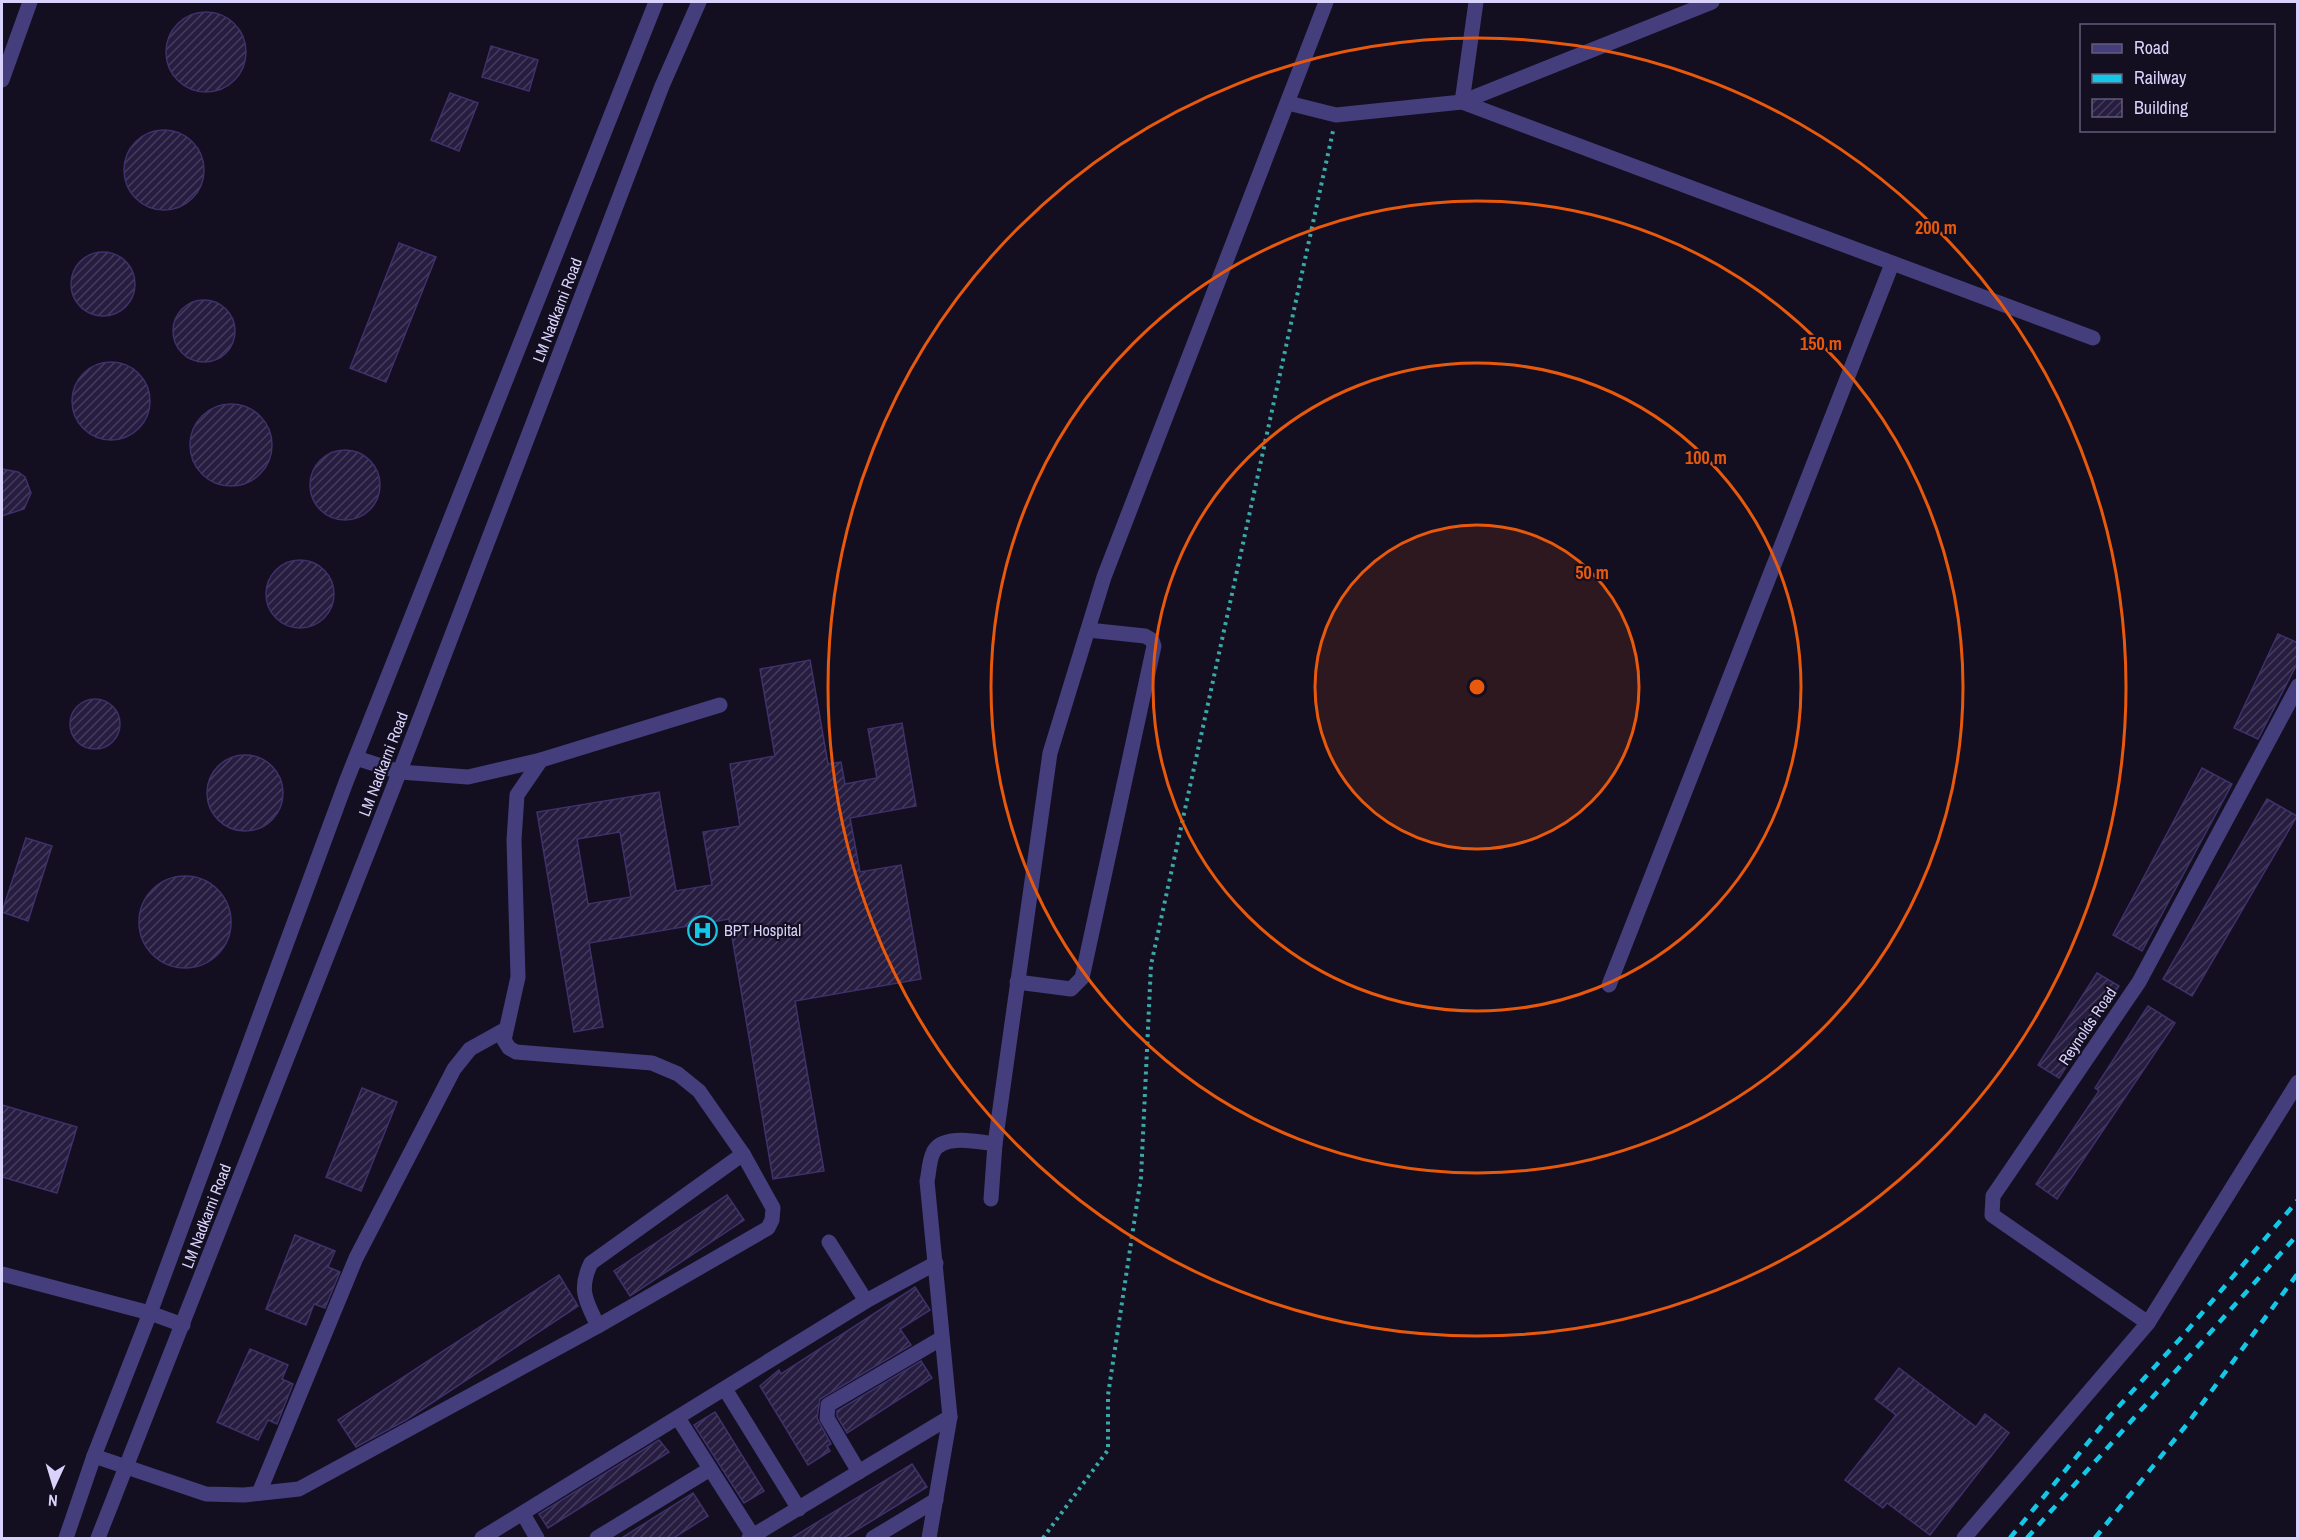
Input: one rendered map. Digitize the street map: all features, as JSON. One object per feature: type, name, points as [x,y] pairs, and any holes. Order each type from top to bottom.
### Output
[{"type":"street","points":[[2,80],[30,2]]},
{"type":"street","name":"LM Nadkarni Road","points":[[66,1539],[94,1456],[150,1313],[356,758],[656,2]]},
{"type":"street","name":"LM Nadkarni Road","points":[[98,1539],[125,1465],[183,1325],[400,772],[658,97],[699,2]]},
{"type":"street","points":[[991,1199],[995,1144],[1050,753],[1104,578],[1326,2]]},
{"type":"street","points":[[1462,102],[1476,2]]},
{"type":"street","points":[[1288,103],[1336,115],[1462,102],[1712,2]]},
{"type":"street","points":[[1462,102],[2093,338]]},
{"type":"street","points":[[1609,985],[1892,264]]},
{"type":"street","points":[[1017,982],[1071,989],[1082,978],[1154,646],[1152,640],[1144,636],[1088,630]]},
{"type":"street","name":"Reynolds Road","points":[[2148,1323],[1992,1215],[1993,1196],[2139,982],[2298,686]]},
{"type":"street","points":[[356,758],[400,772],[468,777],[541,760],[720,705]]},
{"type":"street","points":[[94,1456],[206,1494],[259,1493],[299,1489],[598,1326],[768,1228],[772,1220],[772,1208],[743,1154],[699,1091],[678,1074],[652,1063],[516,1052],[509,1048],[504,1040],[518,977],[514,840],[517,795],[541,760]]},
{"type":"street","points":[[259,1493],[356,1258],[454,1069],[470,1049],[506,1029]]},
{"type":"street","points":[[1964,1539],[2148,1323],[2298,1082]]},
{"type":"street","points":[[929,1539],[950,1417],[927,1181],[932,1154],[936,1147],[964,1141],[995,1144]]},
{"type":"street","points":[[598,1326],[584,1296],[584,1278],[591,1263],[743,1154]]},
{"type":"street","points":[[829,1242],[866,1301]]},
{"type":"street","points":[[482,1539],[866,1301],[936,1263]]},
{"type":"street","points":[[2,1274],[150,1313],[183,1325]]},
{"type":"street","points":[[859,1472],[827,1418],[828,1405],[942,1338]]},
{"type":"street","points":[[725,1389],[799,1509]]},
{"type":"street","points":[[678,1418],[711,1468],[751,1537],[772,1533],[799,1509],[950,1417]]},
{"type":"street","points":[[597,1539],[711,1468]]},
{"type":"street","points":[[873,1539],[936,1500]]},
{"type":"street","points":[[522,1514],[537,1539]]},
{"type":"path","points":[[1043,1539],[1108,1450],[1108,1395],[1141,1177],[1151,965],[1336,115]]},
{"type":"building","points":[[198,12],[214,12],[235,23],[246,44],[246,60],[235,81],[214,92],[198,92],[184,86],[172,74],[166,60],[166,44],[172,30],[184,18]]},
{"type":"building","points":[[491,46],[538,60],[529,91],[482,77]]},
{"type":"building","points":[[450,93],[478,103],[459,151],[431,140]]},
{"type":"building","points":[[164,130],[179,133],[192,142],[201,155],[204,170],[201,185],[192,198],[179,207],[164,210],[149,207],[136,198],[127,185],[124,170],[127,155],[136,142],[149,133]]},
{"type":"building","points":[[399,243],[436,257],[386,382],[350,368]]},
{"type":"building","points":[[97,252],[109,252],[126,261],[133,272],[135,284],[133,296],[126,307],[109,316],[97,316],[85,311],[76,302],[71,290],[71,278],[76,266],[85,257]]},
{"type":"building","points":[[198,300],[210,300],[226,309],[233,319],[235,331],[233,343],[226,353],[210,362],[198,362],[187,357],[178,348],[173,337],[173,325],[178,314],[187,305]]},
{"type":"building","points":[[111,362],[126,365],[138,374],[147,386],[150,401],[147,416],[138,428],[126,437],[111,440],[96,437],[84,428],[75,416],[72,401],[75,386],[84,374],[96,365]]},
{"type":"building","points":[[223,404],[239,404],[254,411],[265,422],[272,437],[269,461],[260,474],[239,486],[223,486],[208,479],[197,468],[190,453],[190,437],[197,422],[208,411]]},
{"type":"building","points":[[352,450],[365,456],[374,465],[378,471],[380,485],[378,499],[370,510],[359,518],[338,520],[320,510],[312,499],[310,478],[320,460],[331,452]]},
{"type":"building","points":[[2,469],[18,472],[25,477],[31,493],[24,509],[2,516]]},
{"type":"building","points":[[293,560],[307,560],[319,565],[329,575],[334,594],[329,613],[319,623],[307,628],[293,628],[281,623],[271,613],[266,601],[266,587],[271,575],[281,565]]},
{"type":"building","points":[[2278,634],[2298,643],[2298,662],[2258,739],[2234,728]]},
{"type":"building","points":[[810,660],[828,764],[841,762],[845,784],[877,778],[868,729],[902,723],[916,806],[850,818],[860,872],[901,865],[921,979],[795,1001],[824,1171],[773,1179],[729,919],[589,943],[603,1027],[574,1032],[537,812],[659,792],[676,891],[712,885],[703,832],[740,826],[730,764],[775,756],[760,669]],"holes":[[[620,832],[631,897],[588,904],[577,839]]]},
{"type":"building","points":[[95,699],[104,701],[115,710],[120,724],[118,733],[109,744],[95,749],[86,747],[75,738],[70,724],[72,715],[81,704]]},
{"type":"building","points":[[238,755],[252,755],[266,761],[277,772],[281,778],[283,793],[281,808],[272,820],[260,829],[238,831],[224,825],[213,814],[207,800],[207,786],[213,772],[224,761]]},
{"type":"building","points":[[2202,768],[2232,784],[2142,951],[2113,935]]},
{"type":"building","points":[[2267,799],[2297,816],[2192,996],[2163,979]]},
{"type":"building","points":[[26,838],[52,846],[28,921],[2,912]]},
{"type":"building","points":[[185,876],[203,879],[218,889],[228,904],[231,922],[228,940],[218,955],[203,965],[185,968],[167,965],[152,955],[142,940],[139,922],[142,904],[152,889],[167,879]]},
{"type":"building","points":[[2097,973],[2119,986],[2059,1078],[2038,1065]]},
{"type":"building","points":[[2148,1006],[2175,1023],[2057,1199],[2036,1184],[2099,1091],[2095,1088]]},
{"type":"building","points":[[362,1088],[397,1102],[361,1191],[326,1177]]},
{"type":"building","points":[[2,1105],[77,1127],[57,1193],[2,1177]]},
{"type":"building","points":[[727,1195],[744,1220],[630,1296],[614,1271]]},
{"type":"building","points":[[295,1235],[335,1251],[328,1267],[340,1272],[325,1308],[314,1304],[306,1325],[266,1309]]},
{"type":"building","points":[[559,1275],[578,1306],[406,1420],[356,1447],[338,1420]]},
{"type":"building","points":[[915,1287],[930,1310],[900,1329],[911,1345],[820,1399],[817,1418],[831,1444],[827,1446],[830,1451],[808,1465],[760,1386],[779,1370],[781,1374]]},
{"type":"building","points":[[250,1349],[288,1365],[282,1379],[293,1384],[277,1424],[268,1420],[258,1440],[217,1422]]},
{"type":"building","points":[[921,1361],[932,1378],[847,1433],[837,1416],[837,1411]]},
{"type":"building","points":[[1899,1368],[1976,1427],[1985,1414],[2009,1433],[1930,1535],[1887,1503],[1883,1508],[1845,1480],[1896,1415],[1875,1399]]},
{"type":"building","points":[[715,1412],[764,1491],[744,1503],[694,1425]]},
{"type":"building","points":[[659,1440],[669,1452],[548,1528],[539,1514]]},
{"type":"building","points":[[912,1464],[927,1487],[842,1539],[790,1539]]},
{"type":"building","points":[[693,1493],[708,1516],[672,1539],[620,1539]]},
{"type":"railway","points":[[2010,1538],[2109,1417],[2180,1339],[2298,1200]]},
{"type":"railway","points":[[2027,1538],[2298,1234]]},
{"type":"railway","points":[[2095,1538],[2188,1423],[2298,1273]]},
{"type":"place","name":"BPT Hospital","points":[[703,930]]}]
